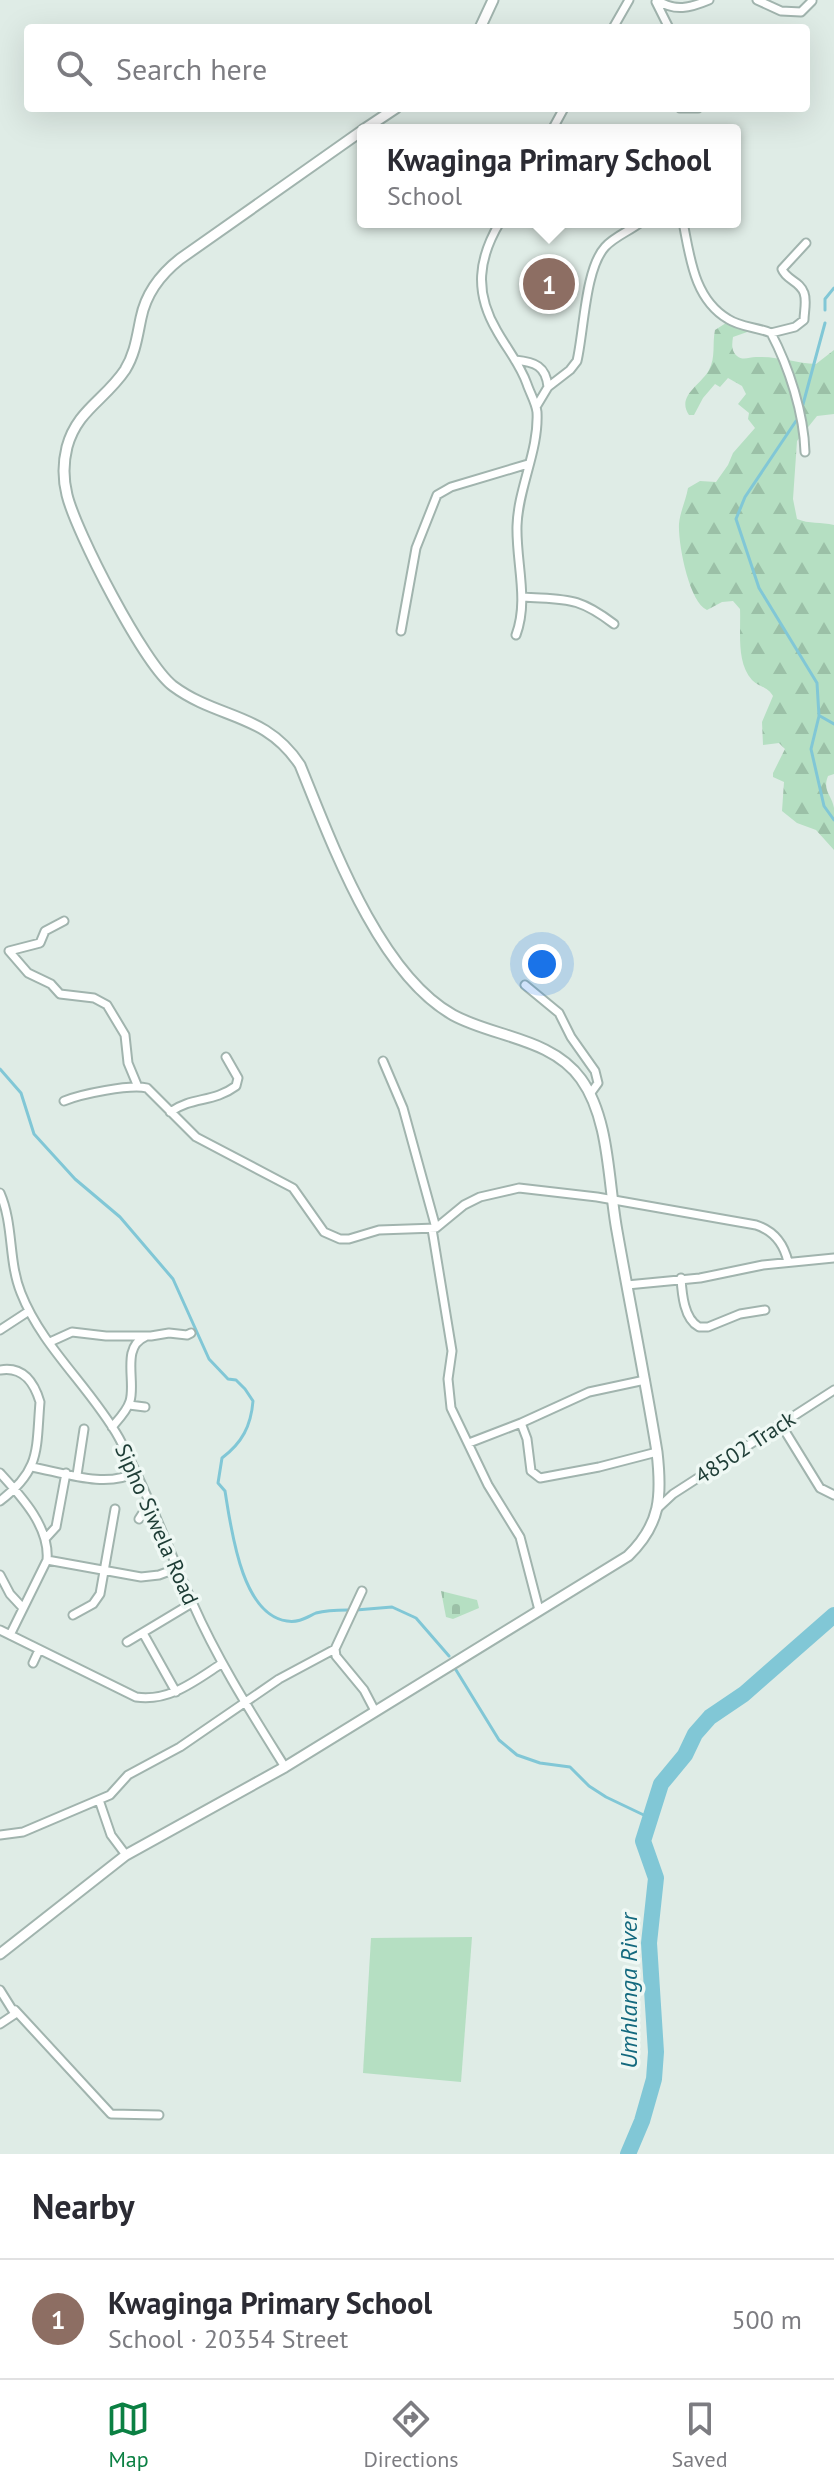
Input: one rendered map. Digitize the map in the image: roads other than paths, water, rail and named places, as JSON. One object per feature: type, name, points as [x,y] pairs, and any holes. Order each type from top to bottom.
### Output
[{"type":"street","points":[[482,24],[493,0]]},
{"type":"street","points":[[615,24],[629,0]]},
{"type":"street","points":[[656,0],[681,8],[709,0]]},
{"type":"street","points":[[656,0],[667,24]]},
{"type":"street","points":[[757,0],[789,13],[801,12],[812,1]]},
{"type":"street","points":[[372,124],[390,112]]},
{"type":"street","points":[[0,1954],[126,1855],[285,1767],[628,1556],[647,1535],[658,1508],[661,1481],[657,1452],[599,1113],[579,1075],[567,1063],[525,1042],[470,1023],[439,1006],[415,985],[349,883],[300,765],[291,752],[282,741],[258,725],[204,705],[164,678],[138,642],[83,534],[68,497],[64,465],[71,435],[87,409],[115,383],[127,366],[134,353],[144,306],[156,284],[180,259],[357,134]]},
{"type":"street","points":[[497,228],[484,255],[482,292],[496,330],[523,373],[536,407],[536,427],[517,525],[518,569],[523,597],[516,635]]},
{"type":"street","points":[[536,407],[548,387],[577,361],[591,277],[600,253],[610,242],[632,228]]},
{"type":"street","points":[[684,228],[695,279],[708,299],[726,318],[771,333],[795,327],[804,320],[804,294],[799,285],[786,278],[782,269],[806,243]]},
{"type":"street","points":[[771,333],[803,423],[805,452]]},
{"type":"street","points":[[515,360],[532,362],[541,367],[548,387]]},
{"type":"street","points":[[401,631],[416,548],[437,495],[451,487],[528,464]]},
{"type":"street","points":[[523,597],[577,601],[597,610],[614,624]]},
{"type":"street","points":[[64,921],[45,931],[40,943],[9,951],[28,973],[51,984],[60,994],[94,998],[107,1005],[125,1035],[128,1063],[138,1087]]},
{"type":"street","points":[[525,985],[559,1013],[571,1037],[595,1071],[598,1083],[590,1094]]},
{"type":"street","points":[[170,1112],[181,1104],[220,1097],[236,1086],[238,1078],[226,1057]]},
{"type":"street","points":[[383,1061],[403,1108],[434,1229],[452,1351],[448,1395],[451,1408],[488,1485],[520,1537],[539,1610]]},
{"type":"street","points":[[64,1101],[87,1094],[138,1087],[150,1090],[187,1130],[206,1144],[293,1188],[320,1227],[331,1237],[349,1239],[379,1230],[434,1229],[464,1205],[480,1197],[519,1188],[612,1200],[761,1226],[781,1243],[788,1262]]},
{"type":"street","name":"Sipho Siwela Road","points":[[0,1193],[10,1223],[13,1268],[29,1311],[112,1427],[150,1502],[221,1664],[285,1767]]},
{"type":"street","points":[[627,1285],[834,1258]]},
{"type":"street","points":[[681,1278],[682,1298],[691,1322],[699,1327],[765,1310]]},
{"type":"street","points":[[0,1330],[29,1311]]},
{"type":"street","points":[[50,1342],[72,1332],[106,1336],[191,1333]]},
{"type":"street","points":[[112,1427],[129,1405],[133,1349],[139,1340],[151,1336]]},
{"type":"street","points":[[0,1370],[13,1369],[25,1374],[37,1391],[40,1402],[32,1467],[21,1483],[0,1501]]},
{"type":"street","points":[[469,1443],[589,1392],[645,1380]]},
{"type":"street","name":"48502 Track","points":[[658,1508],[673,1494],[834,1390]]},
{"type":"street","points":[[129,1405],[145,1407]]},
{"type":"street","points":[[521,1423],[527,1439],[531,1471],[540,1478],[589,1470],[657,1452]]},
{"type":"street","points":[[780,1423],[820,1488],[834,1495]]},
{"type":"street","points":[[77,1475],[84,1429]]},
{"type":"street","points":[[32,1467],[120,1480],[136,1472]]},
{"type":"street","points":[[0,1473],[41,1526],[47,1560],[10,1635]]},
{"type":"street","points":[[45,1539],[56,1527],[66,1473]]},
{"type":"street","points":[[139,1519],[150,1502]]},
{"type":"street","points":[[73,1615],[98,1599],[115,1509]]},
{"type":"street","points":[[47,1560],[141,1577],[178,1568]]},
{"type":"street","points":[[0,1575],[10,1594],[23,1608]]},
{"type":"street","points":[[362,1591],[335,1649],[336,1656],[364,1690],[375,1711]]},
{"type":"street","points":[[127,1642],[192,1603]]},
{"type":"street","points":[[0,1630],[136,1697],[159,1698],[176,1692],[221,1664]]},
{"type":"street","points":[[143,1633],[176,1692]]},
{"type":"street","points":[[0,1835],[23,1832],[110,1795],[128,1775],[180,1747],[303,1664],[335,1649]]},
{"type":"street","points":[[33,1663],[39,1650]]},
{"type":"street","points":[[99,1800],[111,1835],[126,1855]]},
{"type":"street","points":[[0,1990],[111,2114],[159,2115]]},
{"type":"street","points":[[0,2024],[14,2017],[15,2010]]},
{"type":"waterway","points":[[825,310],[825,299],[834,288]]},
{"type":"waterway","points":[[802,408],[825,323]]},
{"type":"waterway","points":[[796,421],[745,497],[736,519],[759,588],[817,683],[819,716],[811,749],[824,806],[834,820]]},
{"type":"waterway","points":[[820,716],[834,724]]},
{"type":"waterway","points":[[0,1069],[21,1093],[34,1134],[75,1179],[120,1217],[173,1279],[209,1359],[228,1379],[236,1380],[253,1401],[244,1433],[222,1458],[218,1483],[225,1491],[241,1567],[259,1603],[271,1615],[287,1621],[320,1612],[348,1610]]},
{"type":"waterway","points":[[356,1610],[392,1607],[416,1618],[449,1656]]},
{"type":"waterway","name":"Umhlanga River","points":[[628,2154],[642,2121],[654,2079],[656,2052],[649,1943],[656,1878],[643,1841],[661,1784],[710,1717],[744,1694],[834,1615]]},
{"type":"waterway","points":[[456,1670],[499,1740],[517,1755],[540,1763],[570,1767],[589,1786],[606,1797],[650,1818]]},
{"type":"place","name":"Kwaginga Primary School","points":[[549,284]]}]
